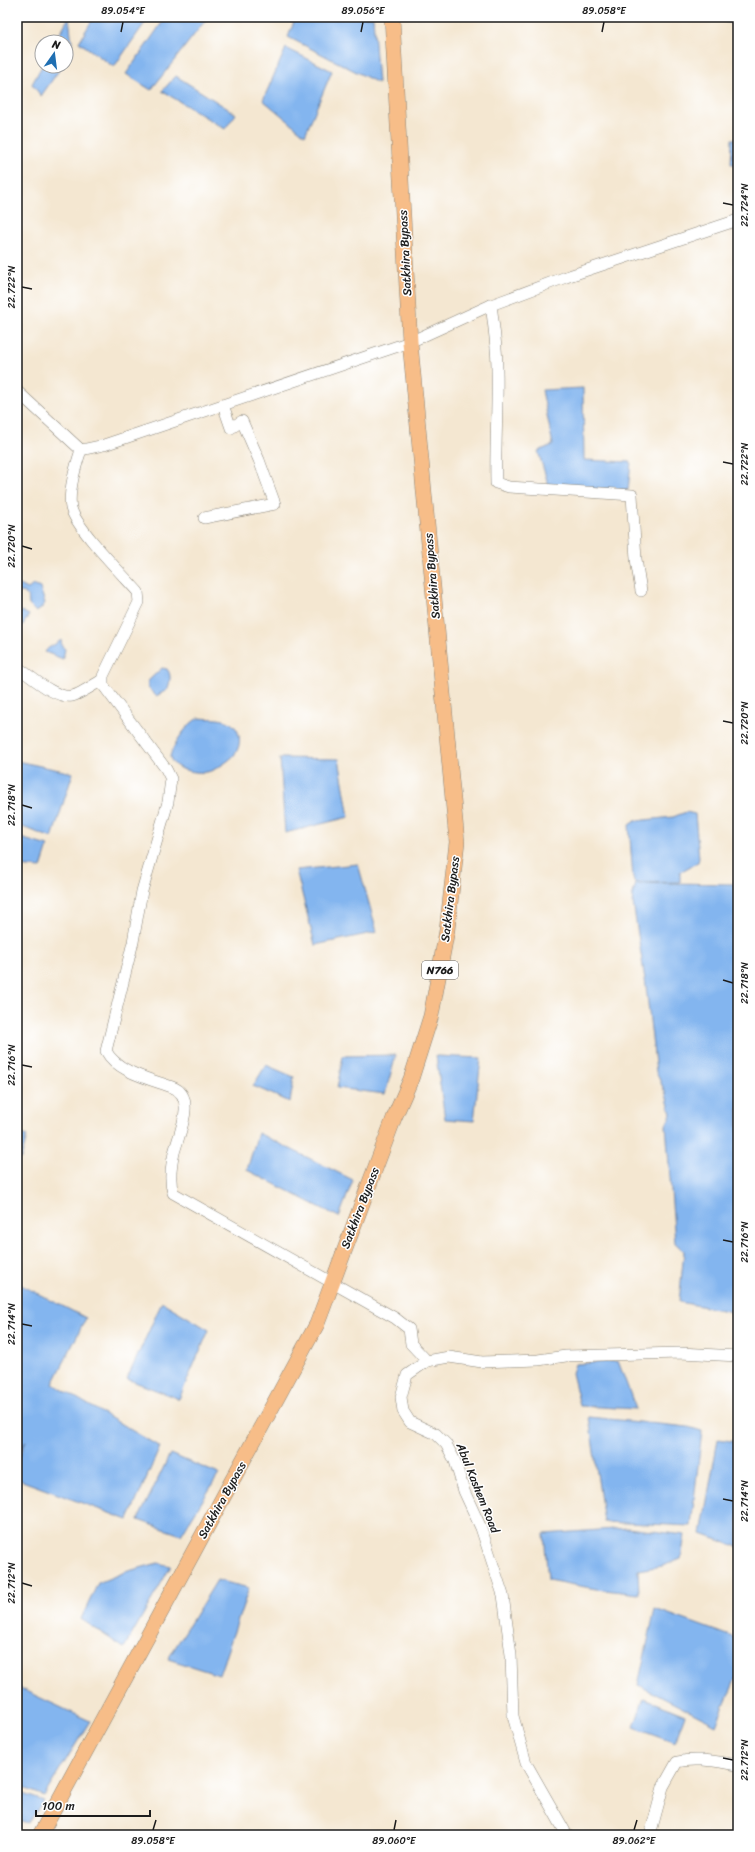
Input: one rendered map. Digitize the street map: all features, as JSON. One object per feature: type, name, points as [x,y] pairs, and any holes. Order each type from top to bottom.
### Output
[{"type":"highway","name":"Satkhira Bypass","points":[[40,1835],[317,1324],[394,1118],[411,1079],[432,1016],[447,930],[457,842],[410,342],[392,17]]},
{"type":"street","points":[[81,450],[104,446],[410,342],[491,305],[566,277],[738,220]]},
{"type":"street","points":[[491,305],[497,369],[495,453],[496,483],[509,487],[632,495],[636,559],[641,591]]},
{"type":"street","points":[[17,391],[81,450]]},
{"type":"street","points":[[204,518],[275,504],[259,460],[242,421],[231,428],[223,405]]},
{"type":"street","points":[[81,450],[72,488],[71,508],[81,526],[138,592],[139,596],[139,602],[108,663],[102,680],[103,685],[170,774],[172,784],[142,891],[133,942],[106,1051],[110,1060],[125,1069],[175,1088],[184,1100],[185,1115],[174,1154],[170,1180],[173,1192],[395,1318],[409,1329],[411,1344],[427,1362]]},
{"type":"street","points":[[17,667],[50,690],[62,696],[73,696],[102,680]]},
{"type":"street","name":"Abul Kashem Road","points":[[567,1835],[526,1763],[513,1716],[511,1655],[503,1595],[481,1528],[464,1491],[455,1461],[446,1444],[436,1434],[410,1422],[403,1412],[401,1397],[407,1374],[427,1362],[449,1357],[482,1362],[538,1360],[566,1356],[680,1353],[738,1356]]},
{"type":"street","points":[[650,1835],[663,1787],[677,1762],[687,1759],[710,1760],[738,1765]]},
{"type":"water","points":[[69,17],[71,34],[59,34]]},
{"type":"water","points":[[94,17],[149,17],[114,67],[79,42]]},
{"type":"water","points":[[166,17],[208,17],[151,90],[126,74]]},
{"type":"water","points":[[296,17],[373,17],[378,83],[288,37]]},
{"type":"water","points":[[707,17],[738,17],[738,25]]},
{"type":"water","points":[[286,48],[332,71],[305,135],[263,100]]},
{"type":"water","points":[[38,74],[56,74],[41,96],[32,84]]},
{"type":"water","points":[[176,76],[236,114],[225,129],[162,91]]},
{"type":"water","points":[[732,139],[738,139],[738,164],[731,164]]},
{"type":"water","points":[[583,388],[584,460],[631,462],[628,490],[549,487],[538,451],[553,445],[542,390]]},
{"type":"water","points":[[20,585],[28,589],[33,585],[40,588],[45,603],[41,609],[36,612],[29,605],[28,596],[23,592],[17,593],[17,586]]},
{"type":"water","points":[[21,611],[29,615],[23,625],[17,625],[17,617]]},
{"type":"water","points":[[61,640],[62,646],[65,649],[63,659],[45,652],[48,648]]},
{"type":"water","points":[[162,668],[169,671],[170,682],[167,690],[156,696],[148,688],[148,681]]},
{"type":"water","points":[[199,718],[221,719],[229,722],[236,729],[239,739],[238,749],[235,754],[226,762],[207,772],[196,772],[182,769],[174,764],[170,757],[171,752],[181,735],[190,724]]},
{"type":"water","points":[[280,758],[339,759],[349,817],[285,833]]},
{"type":"water","points":[[17,761],[73,773],[52,838],[17,825]]},
{"type":"water","points":[[686,812],[695,814],[699,858],[698,862],[680,872],[680,882],[635,883],[633,878],[629,825],[635,821],[673,817]]},
{"type":"water","points":[[17,837],[48,846],[41,868],[17,866]]},
{"type":"water","points":[[358,864],[377,932],[315,945],[296,870]]},
{"type":"water","points":[[636,884],[738,884],[738,1313],[679,1302],[684,1251],[675,1243],[666,1125],[671,1114],[666,1094],[656,1072],[646,986],[632,896]]},
{"type":"water","points":[[396,1055],[385,1094],[337,1088],[343,1056]]},
{"type":"water","points":[[436,1056],[481,1058],[474,1121],[445,1119]]},
{"type":"water","points":[[266,1065],[294,1077],[290,1102],[253,1086]]},
{"type":"water","points":[[17,1133],[27,1136],[21,1159],[17,1157]]},
{"type":"water","points":[[258,1133],[353,1180],[339,1217],[247,1170]]},
{"type":"water","points":[[17,1283],[86,1318],[53,1384],[160,1447],[128,1520],[17,1479],[17,1463],[26,1441],[17,1455]]},
{"type":"water","points":[[162,1302],[209,1330],[179,1399],[127,1379]]},
{"type":"water","points":[[618,1361],[636,1409],[580,1406],[572,1373],[575,1364]]},
{"type":"water","points":[[589,1417],[688,1427],[702,1431],[691,1526],[604,1522]]},
{"type":"water","points":[[718,1439],[738,1442],[738,1547],[701,1534]]},
{"type":"water","points":[[170,1454],[219,1474],[181,1535],[138,1520]]},
{"type":"water","points":[[628,1528],[685,1535],[681,1559],[662,1566],[638,1570],[639,1594],[596,1589],[548,1580],[544,1534]]},
{"type":"water","points":[[158,1563],[171,1566],[124,1648],[81,1619],[98,1583],[125,1572]]},
{"type":"water","points":[[217,1580],[249,1588],[219,1675],[168,1659]]},
{"type":"water","points":[[655,1609],[738,1639],[738,1673],[716,1725],[638,1685]]},
{"type":"water","points":[[17,1687],[90,1721],[44,1796],[17,1785]]},
{"type":"water","points":[[644,1698],[685,1715],[675,1742],[634,1727]]},
{"type":"water","points":[[17,1792],[44,1801],[28,1823],[17,1820]]}]
